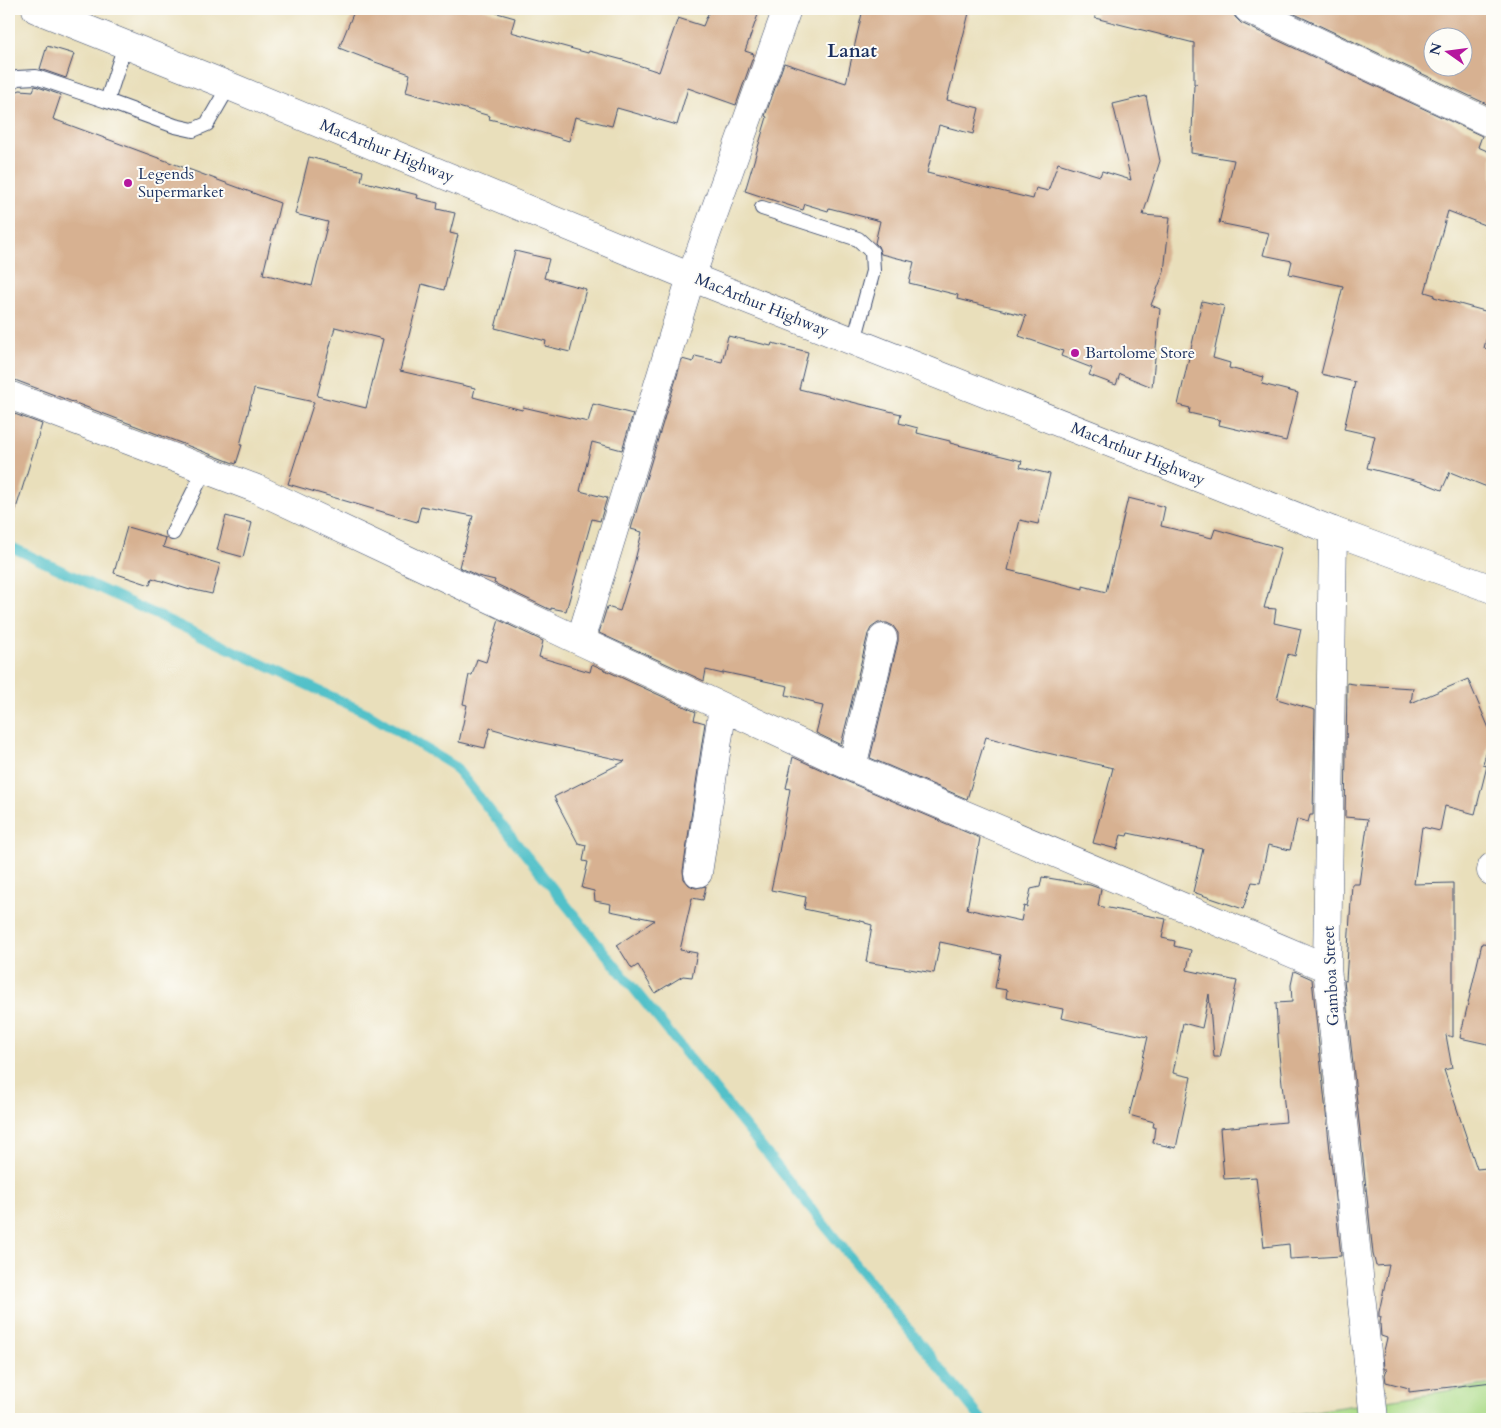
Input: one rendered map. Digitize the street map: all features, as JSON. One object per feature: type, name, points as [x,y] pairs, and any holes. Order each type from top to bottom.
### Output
[{"type":"main road","points":[[580,641],[691,277],[787,9]]},
{"type":"main road","points":[[1248,9],[1492,124]]},
{"type":"main road","name":"MacArthur Highway","points":[[53,12],[124,44],[691,277],[1333,531],[1492,589]]},
{"type":"main road","points":[[9,395],[258,489],[580,641],[852,766],[1327,968]]},
{"type":"main road","name":"Gamboa Street","points":[[1333,531],[1327,968],[1374,1419]]},
{"type":"main road","points":[[852,766],[883,638]]},
{"type":"main road","points":[[698,873],[722,707]]},
{"type":"lane","points":[[107,101],[124,44]]},
{"type":"lane","points":[[9,84],[17,78],[36,77],[192,130],[207,124],[229,86]]},
{"type":"lane","points":[[762,208],[858,239],[872,252],[873,271],[854,342]]},
{"type":"lane","points":[[173,533],[205,469]]},
{"type":"green space","points":[[1492,1384],[1492,1419],[1275,1419],[1276,1417]]},
{"type":"building","points":[[355,9],[483,9],[515,18],[511,32],[588,53],[589,51],[623,60],[659,72],[678,18],[703,26],[710,9],[760,9],[745,51],[754,54],[736,105],[688,88],[677,125],[617,108],[612,126],[575,117],[569,141],[489,119],[490,116],[406,92],[410,74],[339,48]]},
{"type":"building","points":[[863,9],[970,9],[947,100],[979,108],[973,134],[939,125],[927,173],[1033,199],[1036,188],[1048,191],[1058,163],[1100,176],[1102,171],[1131,180],[1113,104],[1146,96],[1160,161],[1143,215],[1170,217],[1164,272],[1151,305],[1160,309],[1152,387],[1120,374],[1116,385],[1089,375],[1092,368],[1061,356],[1063,351],[1019,336],[1026,316],[957,299],[958,295],[909,283],[914,262],[881,254],[875,243],[880,221],[829,208],[828,211],[805,204],[803,210],[745,191],[767,117],[765,116],[784,63],[846,83]]},
{"type":"building","points":[[1096,9],[1233,9],[1235,17],[1241,23],[1482,136],[1478,147],[1492,153],[1492,228],[1448,211],[1425,292],[1435,295],[1434,297],[1492,313],[1484,348],[1492,350],[1492,489],[1450,472],[1442,490],[1422,482],[1367,468],[1375,436],[1344,429],[1355,382],[1321,374],[1343,286],[1289,274],[1292,261],[1263,255],[1269,233],[1219,223],[1234,160],[1191,153],[1194,85],[1197,84],[1194,84],[1194,43],[1095,18]]},
{"type":"building","points":[[1284,9],[1492,9],[1491,106],[1431,78],[1474,78],[1474,28],[1424,28],[1424,75]]},
{"type":"building","points":[[47,46],[74,54],[66,78],[40,69]]},
{"type":"building","points":[[35,86],[61,95],[53,119],[280,203],[263,274],[312,286],[328,222],[295,214],[309,157],[363,171],[361,181],[418,195],[417,198],[438,203],[437,209],[455,213],[450,233],[458,235],[444,290],[422,284],[400,371],[475,388],[473,397],[522,410],[523,407],[588,422],[593,404],[633,414],[622,450],[592,442],[580,491],[607,498],[600,521],[592,519],[566,611],[551,608],[551,610],[494,583],[495,580],[478,576],[459,567],[473,516],[421,506],[417,522],[288,484],[314,402],[254,389],[236,464],[15,380],[9,380],[9,95],[20,90],[33,91]],"holes":[[[335,327],[383,339],[366,408],[317,396]]]},
{"type":"building","points":[[515,251],[549,259],[544,278],[586,289],[570,352],[545,346],[546,341],[495,328]]},
{"type":"building","points":[[1202,301],[1224,306],[1213,358],[1230,363],[1229,368],[1264,377],[1262,384],[1298,393],[1286,441],[1219,425],[1220,420],[1189,413],[1190,408],[1178,405]]},
{"type":"building","points":[[728,336],[771,346],[772,343],[808,352],[799,389],[901,414],[899,423],[918,428],[917,433],[1022,461],[1020,467],[1050,474],[1038,524],[1020,520],[1008,570],[1083,589],[1083,586],[1106,592],[1128,498],[1165,507],[1161,526],[1212,538],[1215,529],[1281,548],[1264,608],[1276,609],[1274,623],[1301,629],[1295,656],[1288,654],[1277,699],[1315,710],[1313,815],[1310,815],[1308,822],[1297,819],[1290,850],[1268,845],[1260,883],[1252,882],[1243,909],[1193,892],[1203,849],[1128,833],[1127,836],[1121,835],[1117,849],[1093,843],[1113,768],[986,737],[967,799],[870,758],[898,641],[898,633],[893,626],[887,623],[878,623],[871,628],[868,634],[841,745],[816,733],[823,706],[786,695],[788,686],[706,670],[704,681],[599,633],[607,607],[620,611],[632,572],[642,532],[631,529],[682,359],[693,362],[695,356],[722,362]]},
{"type":"building","points":[[9,412],[42,424],[15,512],[9,511]]},
{"type":"building","points":[[226,516],[252,523],[243,557],[217,550]]},
{"type":"building","points":[[127,527],[166,538],[163,547],[220,564],[212,594],[190,590],[152,578],[150,585],[114,573]]},
{"type":"building","points":[[499,620],[543,641],[539,657],[590,672],[592,664],[696,712],[694,720],[705,723],[683,871],[684,879],[689,885],[696,888],[706,886],[703,900],[692,898],[680,950],[697,953],[692,977],[683,976],[655,993],[638,965],[632,969],[617,945],[655,920],[610,911],[611,904],[595,901],[594,891],[582,888],[588,862],[583,861],[586,845],[578,843],[554,797],[625,761],[539,742],[490,728],[485,748],[459,742],[467,705],[463,704],[469,675],[472,675],[477,659],[486,662]]},
{"type":"building","points":[[1468,679],[1491,733],[1483,765],[1487,766],[1475,814],[1445,806],[1440,831],[1422,827],[1414,884],[1453,883],[1453,1037],[1446,1035],[1452,1068],[1444,1070],[1477,1169],[1487,1168],[1492,1197],[1492,1382],[1409,1392],[1409,1388],[1386,1382],[1385,1375],[1387,1369],[1384,1369],[1383,1355],[1387,1338],[1381,1336],[1381,1317],[1379,1317],[1379,1312],[1389,1265],[1376,1266],[1373,1254],[1344,980],[1346,981],[1352,884],[1359,884],[1368,819],[1345,817],[1347,683],[1413,688],[1411,703]]},
{"type":"building","points":[[793,757],[980,838],[967,909],[1021,921],[1024,906],[1027,907],[1031,889],[1040,887],[1042,877],[1090,885],[1101,889],[1098,906],[1166,919],[1162,938],[1175,941],[1174,946],[1191,950],[1187,970],[1237,981],[1220,1057],[1214,1057],[1209,994],[1202,1028],[1183,1023],[1173,1073],[1191,1077],[1176,1148],[1153,1143],[1154,1122],[1129,1115],[1148,1037],[1061,1018],[1063,1009],[1006,998],[1007,990],[995,988],[1001,955],[940,942],[934,973],[866,962],[872,925],[804,909],[806,897],[771,890],[790,789],[786,788]]},
{"type":"building","points":[[1482,943],[1492,944],[1492,1045],[1460,1038]]},
{"type":"building","points":[[1294,971],[1312,979],[1341,1256],[1290,1259],[1289,1244],[1264,1247],[1256,1177],[1224,1179],[1220,1128],[1286,1122],[1276,1003],[1292,1002],[1291,985]]},
{"type":"waterway","points":[[9,546],[369,714],[454,766],[981,1419]]},
{"type":"place","name":"Legends Supermarket","points":[[128,183]]},
{"type":"place","name":"Bartolome Store","points":[[1075,353]]},
{"type":"district","name":"Lanat","points":[[852,51]]}]
